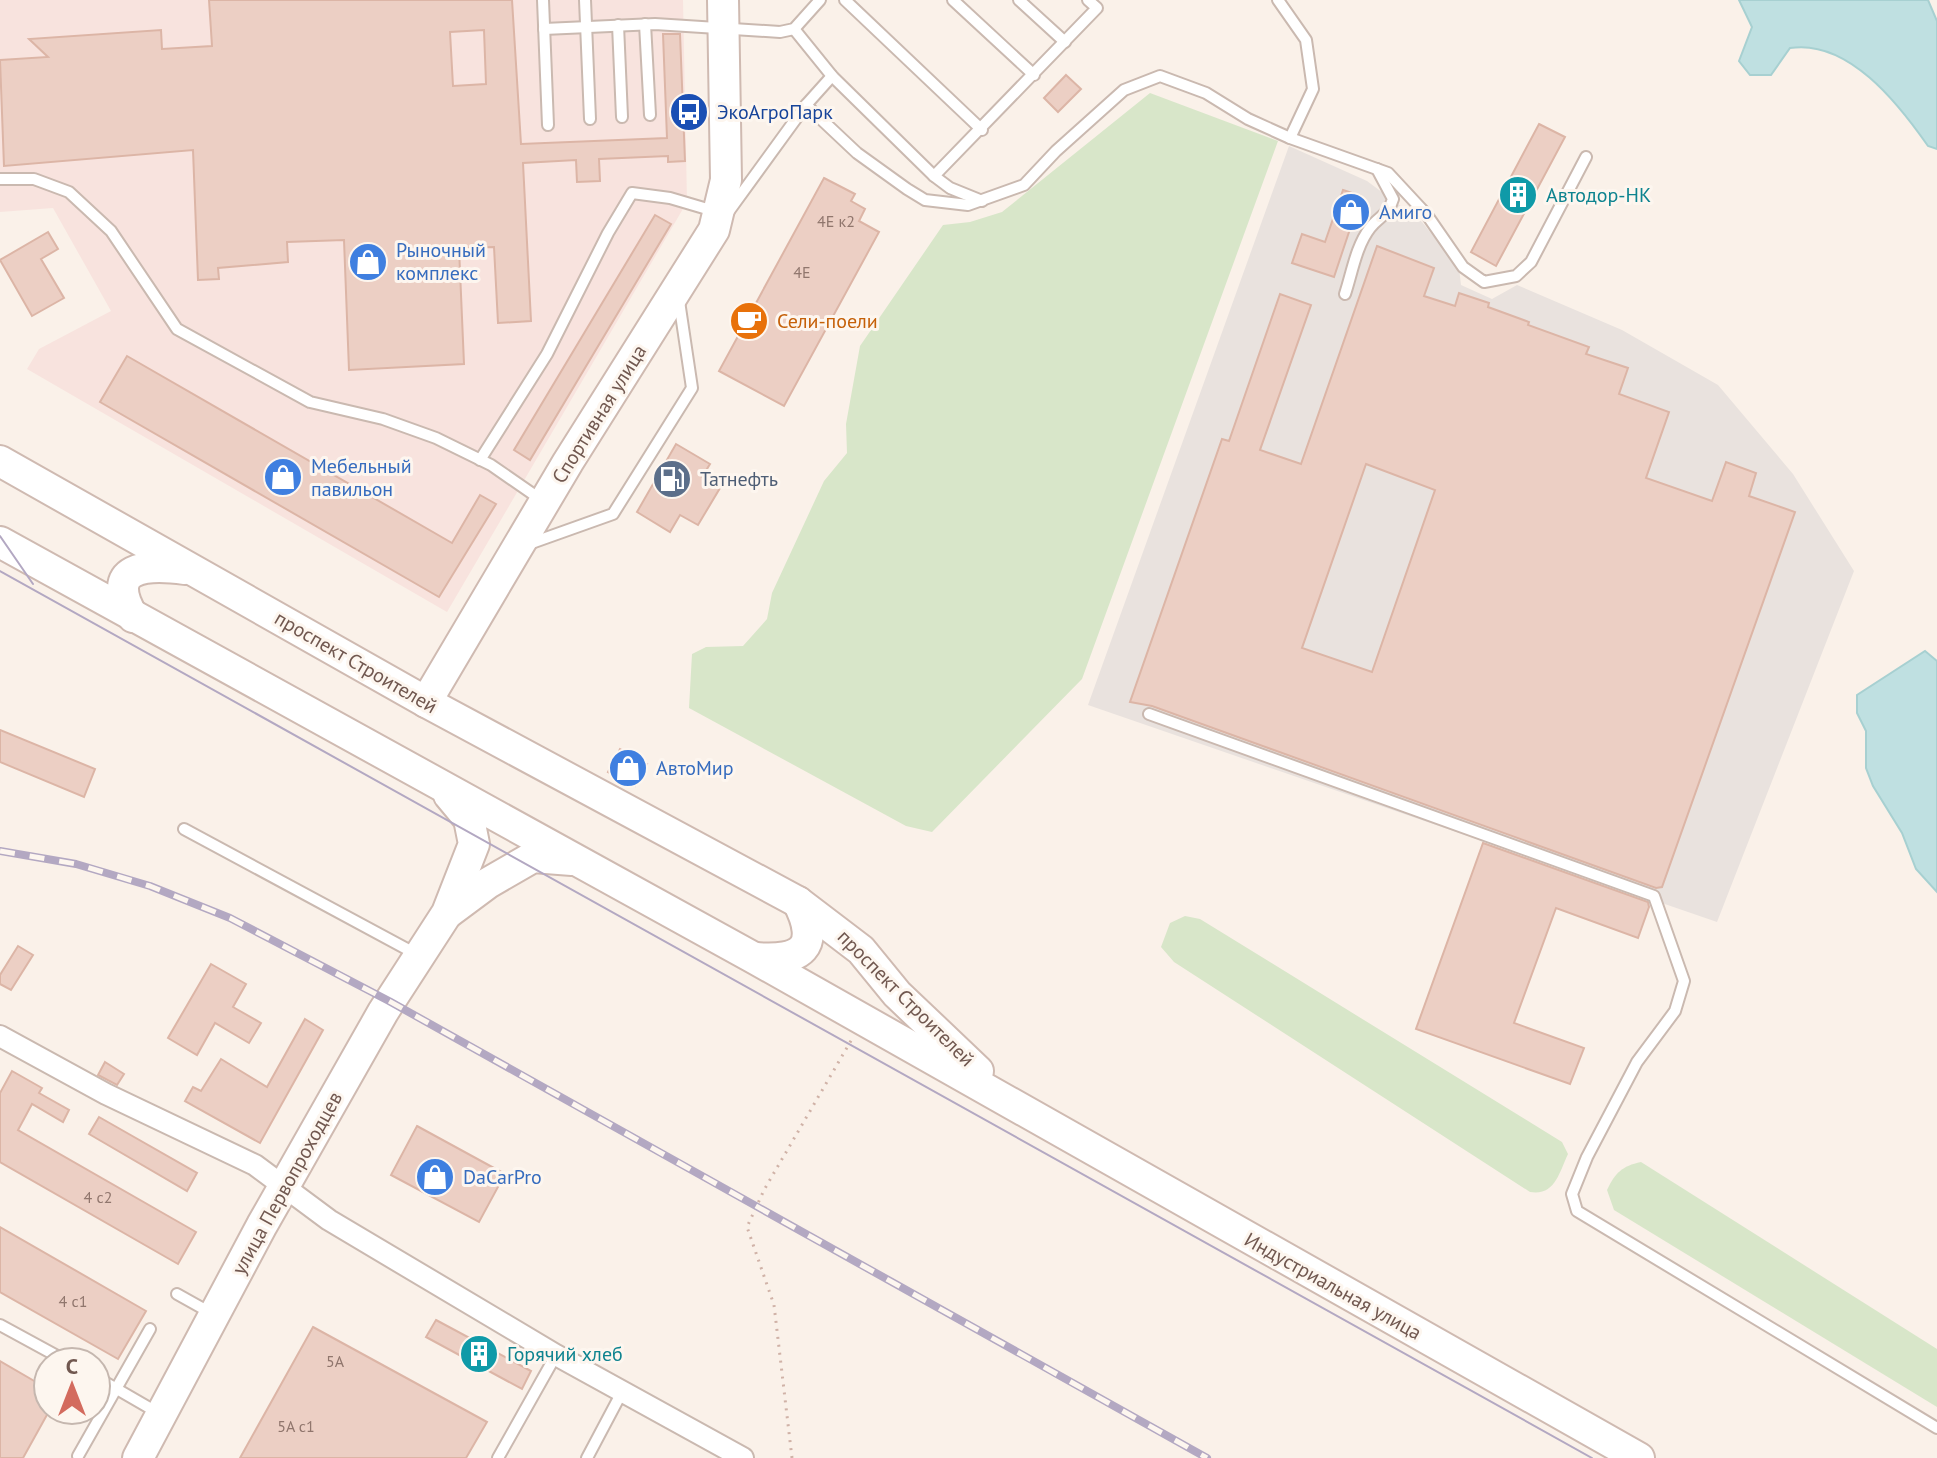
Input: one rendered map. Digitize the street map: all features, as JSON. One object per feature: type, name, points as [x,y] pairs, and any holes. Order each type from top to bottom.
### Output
[{"type":"main road","name":"Спортивная улица","points":[[426,702],[544,502],[678,291],[717,222],[726,180],[723,0]]},
{"type":"main road","name":"проспект Строителей","points":[[0,461],[426,702],[798,902],[861,950],[938,1036],[1028,1114]]},
{"type":"main road","name":"проспект Строителей","points":[[0,542],[754,958],[1028,1114]]},
{"type":"main road","points":[[133,617],[123,600],[123,587],[137,568],[153,565],[195,570]]},
{"type":"main road","name":"улица Первопроходцев","points":[[146,1455],[162,1415],[284,1187],[418,955],[447,913],[474,844],[469,819],[439,785]]},
{"type":"main road","name":"улица Первопроходцев","points":[[447,913],[488,883],[533,857],[581,862]]},
{"type":"main road","points":[[754,958],[781,960],[804,947],[810,937],[808,922],[798,902]]},
{"type":"main road","name":"Индустриальная улица","points":[[1028,1114],[1639,1458]]},
{"type":"street","points":[[0,1036],[106,1094],[255,1165],[329,1220],[556,1355],[725,1452],[743,1458]]},
{"type":"lane","points":[[543,0],[548,125]]},
{"type":"lane","points":[[585,0],[590,119]]},
{"type":"lane","points":[[544,29],[645,24],[724,31],[794,29],[820,0]]},
{"type":"lane","points":[[845,0],[982,130]]},
{"type":"lane","points":[[953,0],[1034,75]]},
{"type":"lane","points":[[1019,0],[1065,42]]},
{"type":"lane","points":[[934,176],[982,130],[1097,8],[1088,0]]},
{"type":"lane","points":[[1278,0],[1306,40],[1313,89],[1290,138]]},
{"type":"lane","points":[[645,24],[650,115]]},
{"type":"lane","points":[[618,25],[622,117]]},
{"type":"lane","points":[[794,29],[832,76],[934,176],[950,188],[983,201]]},
{"type":"lane","points":[[480,460],[547,354],[608,233],[632,193],[670,198],[717,222],[806,105],[832,76]]},
{"type":"lane","points":[[806,105],[857,153],[925,200],[950,205],[983,201],[1024,185],[1056,151],[1124,90],[1160,76],[1206,93],[1248,119],[1290,138],[1388,173],[1427,215],[1463,267],[1484,282],[1516,276],[1531,262],[1586,157]]},
{"type":"lane","points":[[1345,294],[1359,248],[1371,226],[1389,214],[1393,199],[1377,169]]},
{"type":"lane","points":[[0,179],[34,179],[69,192],[111,231],[177,329],[310,402],[383,419],[436,438],[480,460],[544,502]]},
{"type":"lane","points":[[517,548],[613,514],[629,489],[692,388],[678,291]]},
{"type":"lane","points":[[1149,714],[1654,896],[1684,981],[1675,1011],[1637,1062],[1587,1157],[1572,1194],[1577,1211],[1937,1428]]},
{"type":"lane","points":[[184,829],[418,955]]},
{"type":"lane","points":[[177,1294],[214,1315]]},
{"type":"lane","points":[[0,1325],[39,1346]]},
{"type":"lane","points":[[78,1456],[150,1329]]},
{"type":"lane","points":[[498,1458],[556,1355]]},
{"type":"lane","points":[[112,1385],[162,1415]]},
{"type":"lane","points":[[587,1458],[622,1392]]},
{"type":"path","points":[[792,1458],[774,1305],[747,1227],[764,1190],[852,1038]]},
{"type":"shaded area","name":"Рыночный комплекс","points":[[0,0],[683,0],[687,202],[447,612],[27,369],[39,349],[111,311],[53,208],[0,212]]},
{"type":"shaded area","points":[[1289,146],[1367,181],[1422,222],[1459,268],[1461,285],[1492,299],[1517,285],[1622,330],[1718,385],[1793,474],[1854,571],[1717,922],[1088,705]]},
{"type":"green space","points":[[1150,93],[1278,141],[1082,679],[932,832],[906,826],[689,708],[692,654],[706,647],[743,646],[767,619],[772,593],[824,481],[847,453],[846,424],[860,346],[943,225],[970,222],[1002,212]]},
{"type":"green space","points":[[1185,916],[1200,919],[1562,1142],[1568,1154],[1555,1182],[1545,1190],[1530,1192],[1174,962],[1161,947],[1170,923]]},
{"type":"green space","points":[[1641,1162],[1937,1349],[1937,1407],[1614,1210],[1607,1190],[1610,1184],[1624,1168]]},
{"type":"water","points":[[1739,0],[1928,0],[1937,21],[1937,149],[1928,146],[1902,111],[1870,78],[1832,53],[1811,48],[1790,48],[1771,75],[1750,75],[1739,61],[1752,27]]},
{"type":"water","points":[[1925,651],[1937,661],[1937,892],[1916,869],[1902,833],[1873,786],[1866,768],[1866,731],[1857,713],[1857,695]]},
{"type":"building","points":[[209,0],[512,0],[521,144],[667,138],[663,34],[680,34],[685,161],[668,162],[668,156],[599,159],[600,181],[577,182],[576,160],[523,163],[531,321],[498,323],[494,247],[459,248],[464,364],[349,370],[344,240],[287,242],[288,262],[218,268],[219,279],[198,280],[193,150],[4,166],[0,60],[48,57],[29,39],[161,30],[162,49],[212,46]],"holes":[[[484,30],[486,84],[453,86],[450,32]]]},
{"type":"building","points":[[1066,75],[1081,89],[1058,112],[1044,98]]},
{"type":"building","name":"Автодор-НК","points":[[1539,124],[1565,137],[1496,266],[1471,252]]},
{"type":"building","points":[[824,178],[855,194],[851,201],[865,209],[859,221],[879,232],[784,406],[719,371]]},
{"type":"building","points":[[1343,190],[1361,196],[1334,277],[1292,263],[1302,234],[1325,242]]},
{"type":"building","points":[[655,215],[671,224],[530,460],[514,450]]},
{"type":"building","points":[[48,232],[58,249],[41,259],[64,298],[32,316],[0,260]]},
{"type":"building","points":[[1377,246],[1434,268],[1424,296],[1455,306],[1459,293],[1489,303],[1488,307],[1529,322],[1528,325],[1589,347],[1586,354],[1628,368],[1619,394],[1669,412],[1646,478],[1712,501],[1726,462],[1756,473],[1749,496],[1795,512],[1662,887],[1656,888],[1152,706],[1130,702],[1222,439],[1229,441],[1280,294],[1311,305],[1260,450],[1301,464]],"holes":[[[1366,464],[1435,490],[1372,672],[1302,648]]]},
{"type":"building","name":"Мебельный павильон","points":[[127,356],[452,543],[480,495],[496,504],[439,597],[100,402]]},
{"type":"building","points":[[676,444],[710,464],[702,477],[720,488],[698,525],[680,515],[670,532],[637,512]]},
{"type":"building","points":[[0,730],[95,769],[84,797],[0,762]]},
{"type":"building","name":"АвтоМир","points":[[620,749],[647,764],[635,786],[608,772]]},
{"type":"building","points":[[1483,843],[1648,902],[1638,938],[1556,908],[1514,1023],[1584,1048],[1570,1084],[1416,1029]]},
{"type":"building","points":[[18,946],[33,955],[11,990],[0,984],[0,975]]},
{"type":"building","points":[[211,964],[246,984],[233,1007],[261,1023],[249,1043],[215,1023],[197,1055],[168,1038]]},
{"type":"building","points":[[305,1019],[323,1030],[260,1143],[185,1101],[193,1087],[201,1091],[221,1059],[267,1087]]},
{"type":"building","points":[[105,1062],[124,1074],[117,1085],[98,1075]]},
{"type":"building","points":[[12,1071],[42,1088],[39,1093],[69,1110],[63,1122],[32,1104],[18,1130],[196,1232],[178,1264],[0,1162],[0,1093]]},
{"type":"building","points":[[99,1117],[197,1173],[187,1191],[89,1134]]},
{"type":"building","points":[[417,1126],[505,1174],[479,1222],[391,1175]]},
{"type":"building","points":[[0,1227],[146,1311],[118,1359],[112,1356],[112,1346],[95,1346],[0,1292]]},
{"type":"building","name":"Горячий хлеб","points":[[436,1320],[531,1371],[522,1389],[426,1337]]},
{"type":"building","points":[[313,1327],[487,1422],[466,1458],[240,1458]]},
{"type":"building","points":[[0,1361],[32,1380],[32,1426],[41,1426],[23,1458],[0,1458]]},
{"type":"tram line","points":[[0,536],[33,584]]},
{"type":"tram line","points":[[0,571],[1592,1458]]},
{"type":"railway","points":[[0,851],[76,864],[150,886],[230,918],[389,1001],[1207,1458]]},
{"type":"place","name":"ЭкоАгроПарк","points":[[689,112]]},
{"type":"place","name":"Автодор-НК","points":[[1518,195]]},
{"type":"place","name":"Амиго","points":[[1351,212]]},
{"type":"place","name":"Рыночный комплекс","points":[[368,262]]},
{"type":"place","name":"Сели-поели","points":[[749,321]]},
{"type":"place","name":"Мебельный павильон","points":[[283,477]]},
{"type":"place","name":"Татнефть","points":[[672,479]]},
{"type":"place","name":"АвтоМир","points":[[628,768]]},
{"type":"place","name":"DaCarPro","points":[[435,1177]]},
{"type":"place","name":"Горячий хлеб","points":[[479,1354]]}]
